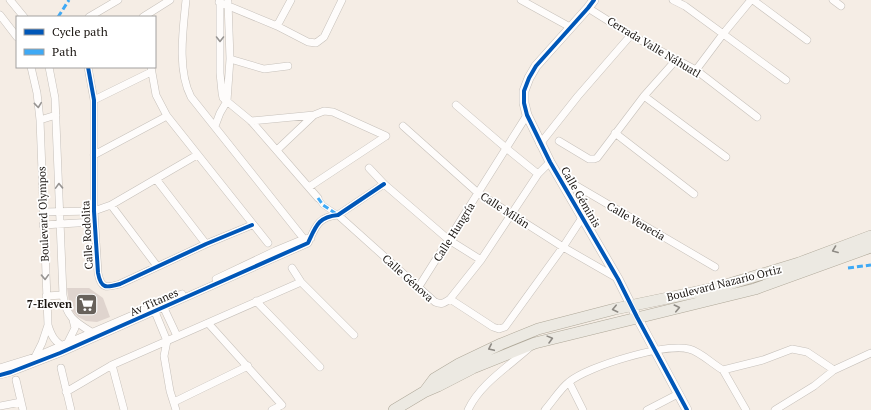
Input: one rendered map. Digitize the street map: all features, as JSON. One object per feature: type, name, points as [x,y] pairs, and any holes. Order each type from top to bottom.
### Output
[{"type":"main road","name":"Boulevard Nazario Ortiz","points":[[424,392],[434,379],[459,364],[501,344],[538,329],[631,305],[706,290],[799,263],[871,236]]},
{"type":"main road","name":"Boulevard Nazario Ortiz","points":[[394,410],[424,392],[480,365],[535,343],[637,317],[721,299],[755,289],[871,247]]},
{"type":"street","points":[[10,0],[23,16]]},
{"type":"street","points":[[91,16],[118,0]]},
{"type":"street","points":[[150,15],[170,0]]},
{"type":"street","points":[[186,0],[183,33],[183,65],[186,87],[191,96],[215,126],[307,238],[317,223],[331,216],[338,215],[384,184]]},
{"type":"street","points":[[277,26],[291,0]]},
{"type":"street","points":[[338,215],[324,205],[252,121],[223,98],[220,82],[220,1],[228,2],[312,43],[320,41],[324,37],[342,0]]},
{"type":"street","points":[[521,0],[570,27]]},
{"type":"street","name":"Calle Géminis","points":[[594,0],[536,66],[524,91],[524,103],[527,115],[540,144],[618,279],[687,410]]},
{"type":"street","points":[[673,0],[687,3],[723,34],[786,80]]},
{"type":"street","points":[[696,70],[723,34],[752,0],[807,40]]},
{"type":"street","points":[[833,0],[841,6]]},
{"type":"street","points":[[215,126],[227,101],[230,59],[228,2]]},
{"type":"street","name":"Cerrada Valle Náhuatl","points":[[588,8],[631,35],[696,70],[757,117]]},
{"type":"street","points":[[0,15],[16,36]]},
{"type":"street","points":[[540,144],[578,96],[631,35]]},
{"type":"street","points":[[230,59],[264,69],[288,66]]},
{"type":"street","points":[[558,141],[589,159],[594,160],[597,158],[644,96],[676,60]]},
{"type":"street","name":"Boulevard Olympos","points":[[31,68],[37,93],[40,120],[48,325],[53,338],[67,346]]},
{"type":"street","name":"Boulevard Olympos","points":[[49,68],[54,92],[56,116],[62,295],[67,311],[73,320]]},
{"type":"street","name":"Calle Rodolita","points":[[88,68],[94,100],[94,222],[98,273],[99,280],[102,285],[107,287],[120,284],[206,244],[252,225]]},
{"type":"street","points":[[94,100],[151,70],[156,95],[167,116],[252,225],[268,243]]},
{"type":"street","points":[[644,96],[726,157]]},
{"type":"street","points":[[456,104],[538,174]]},
{"type":"street","points":[[252,121],[314,115],[324,111],[333,112],[386,136],[309,187]]},
{"type":"street","points":[[277,150],[314,115]]},
{"type":"street","name":"Calle Hungría","points":[[418,288],[527,115]]},
{"type":"street","points":[[40,120],[56,116]]},
{"type":"street","points":[[94,155],[167,116]]},
{"type":"street","name":"Calle Milán","points":[[403,126],[478,193],[563,247],[618,279]]},
{"type":"street","points":[[615,133],[694,194]]},
{"type":"street","points":[[43,212],[94,211],[111,205],[197,155]]},
{"type":"street","points":[[450,299],[482,260],[538,174],[550,162]]},
{"type":"street","points":[[369,168],[384,184],[448,240],[482,260]]},
{"type":"street","name":"Calle Venecia","points":[[557,175],[715,267]]},
{"type":"street","points":[[156,180],[206,244]]},
{"type":"street","points":[[111,205],[157,266]]},
{"type":"street","name":"Calle Génova","points":[[338,215],[435,302],[444,304],[450,299],[493,327],[499,329],[505,327],[563,247]]},
{"type":"street","points":[[563,247],[582,218]]},
{"type":"street","points":[[43,225],[94,222]]},
{"type":"street","name":"Av Titanes","points":[[0,368],[67,346],[163,305],[307,238]]},
{"type":"street","points":[[292,268],[301,282],[354,335]]},
{"type":"street","points":[[66,392],[112,365],[301,282]]},
{"type":"street","points":[[46,296],[62,295]]},
{"type":"street","points":[[256,301],[320,367]]},
{"type":"street","points":[[163,305],[177,336]]},
{"type":"street","points":[[154,309],[167,340],[164,356],[170,391],[176,410]]},
{"type":"street","name":"Av Titanes","points":[[0,374],[11,372],[93,333],[154,309]]},
{"type":"street","points":[[73,320],[93,333]]},
{"type":"street","points":[[67,346],[75,328],[73,320]]},
{"type":"street","points":[[208,323],[282,405],[272,410]]},
{"type":"street","points":[[35,357],[42,343],[48,325]]},
{"type":"street","points":[[53,338],[65,340],[67,346]]},
{"type":"street","points":[[468,410],[476,396],[535,343]]},
{"type":"street","points":[[545,410],[569,382],[586,372],[601,366],[656,351],[677,348],[689,349],[696,352],[723,370],[746,410]]},
{"type":"street","points":[[723,370],[763,360],[792,349],[807,352],[834,370]]},
{"type":"street","points":[[775,410],[814,386],[834,370],[871,353]]},
{"type":"street","points":[[112,365],[124,410]]},
{"type":"street","points":[[174,402],[248,366]]},
{"type":"street","points":[[61,368],[71,410]]},
{"type":"street","points":[[16,380],[23,410]]},
{"type":"street","points":[[569,382],[583,410]]},
{"type":"street","points":[[648,410],[678,394]]},
{"type":"street","points":[[0,406],[21,402]]},
{"type":"building","name":"7-Eleven","points":[[67,288],[89,288],[103,298],[110,317],[97,322],[86,321],[78,317],[70,309]]},
{"type":"marked path","points":[[59,16],[69,0]]},
{"type":"marked path","points":[[318,198],[323,205],[338,215]]},
{"type":"marked path","points":[[848,268],[871,265]]},
{"type":"cycle path","points":[[594,0],[536,66],[524,91],[524,103],[527,115],[550,162],[618,279],[687,410]]},
{"type":"cycle path","points":[[88,68],[94,100],[94,211],[98,273],[103,285],[111,286],[120,284],[206,244],[252,225]]},
{"type":"cycle path","points":[[0,375],[60,353],[308,243],[318,223],[326,218],[338,215],[384,184]]},
{"type":"place","name":"7-Eleven","points":[[87,304]]}]
